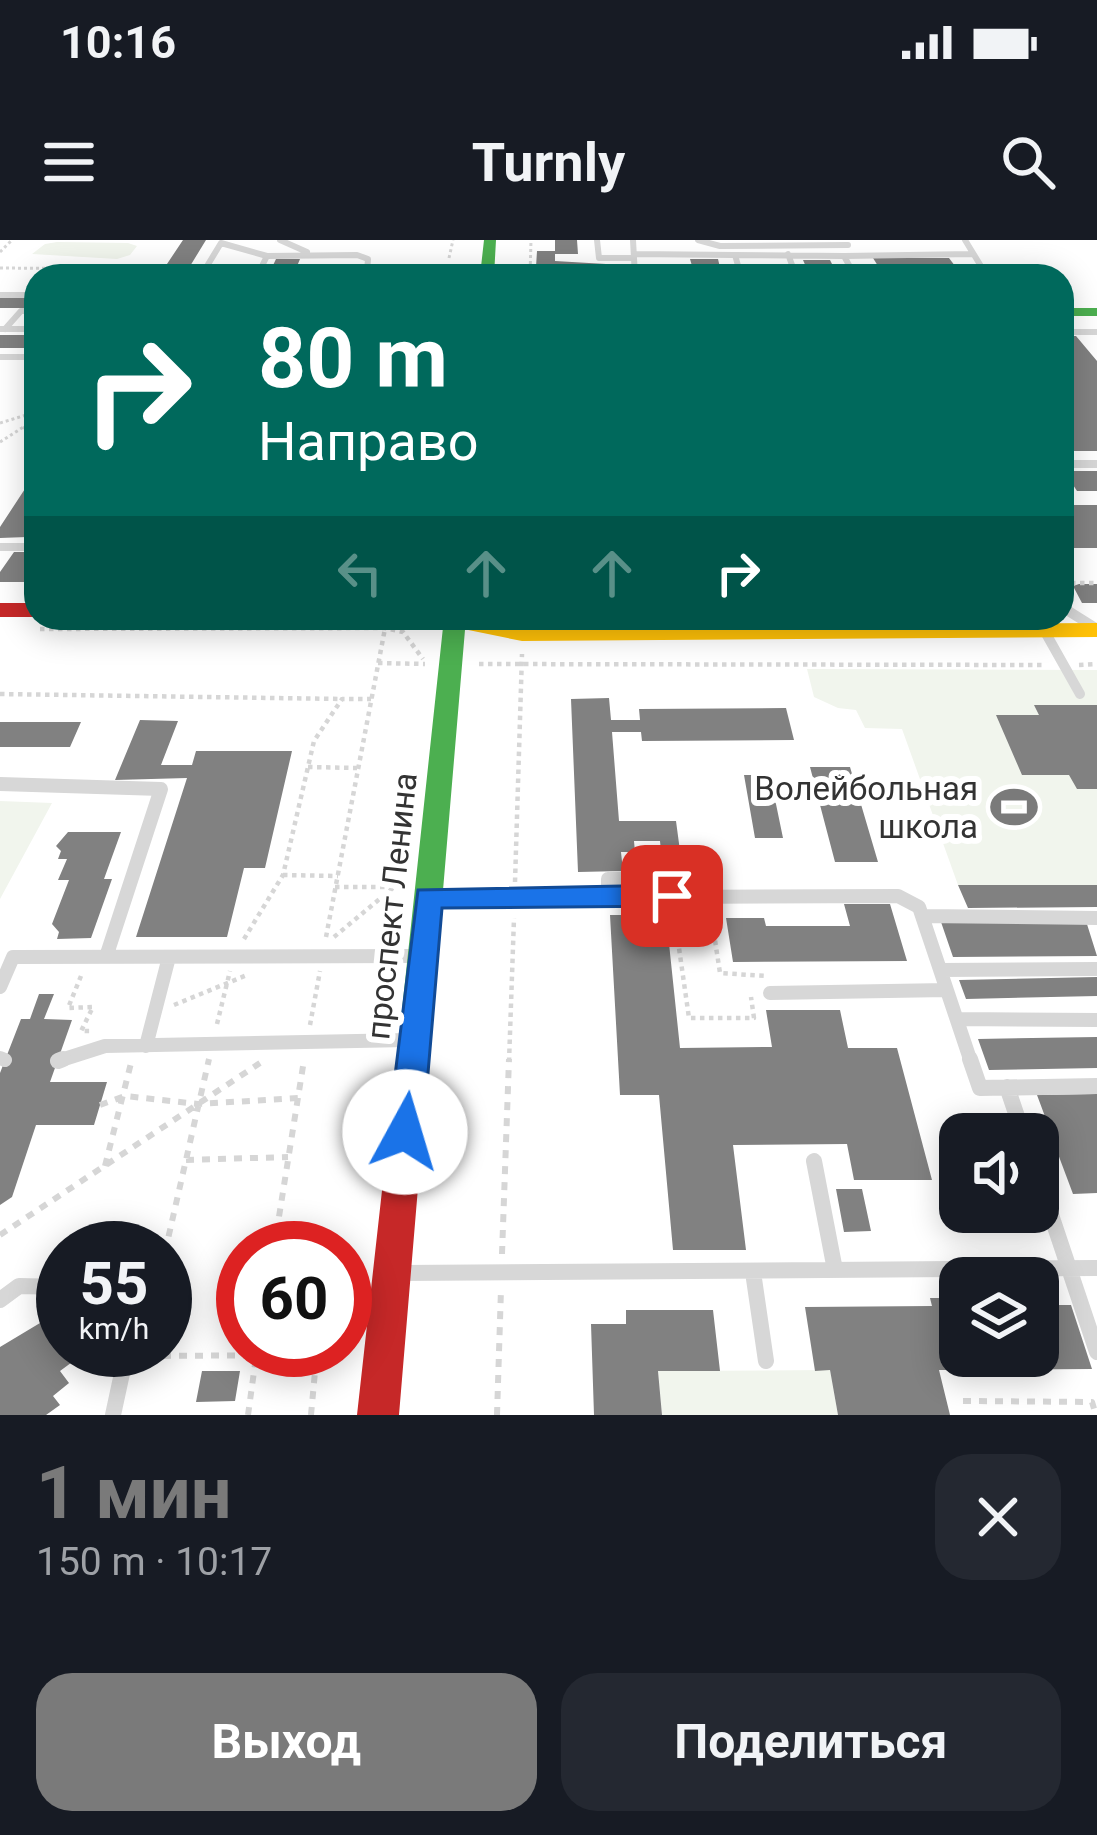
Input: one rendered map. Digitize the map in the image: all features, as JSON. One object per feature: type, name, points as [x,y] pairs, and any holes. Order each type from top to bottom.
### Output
[{"type":"main road","name":"проспект Ленина","points":[[378,1415],[428,898],[439,664],[448,630]]},
{"type":"main road","points":[[503,630],[522,634],[648,630]]},
{"type":"main road","points":[[1044,630],[1097,630]]},
{"type":"lane","points":[[280,240],[308,254]]},
{"type":"lane","points":[[308,254],[313,240]]},
{"type":"lane","points":[[597,240],[599,258],[972,254]]},
{"type":"lane","points":[[633,240],[634,264]]},
{"type":"lane","points":[[698,240],[720,246],[846,243],[854,254]]},
{"type":"lane","points":[[965,240],[979,264]]},
{"type":"lane","points":[[222,242],[267,256],[357,255],[368,264]]},
{"type":"lane","points":[[735,254],[737,264]]},
{"type":"lane","points":[[788,254],[792,264]]},
{"type":"lane","points":[[263,264],[267,256]]},
{"type":"lane","points":[[844,256],[848,264]]},
{"type":"lane","points":[[1044,630],[1080,694]]},
{"type":"lane","points":[[0,784],[161,789],[106,957]]},
{"type":"lane","points":[[608,896],[608,879],[653,878],[649,852]]},
{"type":"lane","points":[[428,898],[898,896],[920,907],[980,1088],[1097,1086]]},
{"type":"lane","points":[[922,916],[1097,918]]},
{"type":"lane","points":[[0,987],[13,957],[423,956]]},
{"type":"lane","points":[[146,1046],[169,957]]},
{"type":"lane","points":[[941,970],[1097,969]]},
{"type":"lane","points":[[770,993],[947,990]]},
{"type":"lane","points":[[958,1019],[1097,1020]]},
{"type":"lane","points":[[58,1060],[105,1046],[415,1039]]},
{"type":"lane","points":[[1007,1087],[1016,1113]]},
{"type":"lane","points":[[814,1161],[836,1270]]},
{"type":"lane","points":[[1058,1233],[1097,1352]]},
{"type":"lane","points":[[392,1273],[1097,1268]]},
{"type":"lane","points":[[753,1272],[766,1361]]},
{"type":"lane","points":[[0,1300],[19,1286],[36,1286]]},
{"type":"lane","points":[[113,1415],[121,1377]]},
{"type":"path","points":[[0,252],[12,240]]},
{"type":"path","points":[[0,442],[24,426]]},
{"type":"path","points":[[0,433],[19,429]]},
{"type":"path","points":[[278,1221],[299,1098],[298,1044],[322,956],[385,630]]},
{"type":"path","points":[[394,630],[403,632],[439,664]]},
{"type":"path","points":[[497,1415],[522,634]]},
{"type":"path","points":[[378,664],[1097,664]]},
{"type":"path","points":[[0,694],[371,699]]},
{"type":"path","points":[[172,1221],[233,956],[284,875],[314,741],[342,698]]},
{"type":"path","points":[[308,767],[358,768]]},
{"type":"path","points":[[284,875],[338,876]]},
{"type":"path","points":[[672,896],[689,1018],[754,1018],[751,993]]},
{"type":"path","points":[[710,907],[719,974],[765,974],[770,993]]},
{"type":"path","points":[[0,1235],[298,1044]]},
{"type":"path","points":[[105,1166],[132,1063],[110,1064]]},
{"type":"path","points":[[100,1105],[125,1096],[198,1104],[299,1098]]},
{"type":"path","points":[[185,1160],[289,1157]]},
{"type":"path","points":[[248,1415],[254,1377]]},
{"type":"path","points":[[311,1415],[315,1377]]},
{"type":"path","points":[[963,1401],[1092,1402],[1096,1415]]},
{"type":"shaded area","points":[[57,242],[137,246],[130,255],[117,259],[32,254]]},
{"type":"shaded area","name":"Волейбольная школа","points":[[807,669],[1097,670],[1097,885],[958,885],[902,729],[865,728],[856,710],[814,697]]},
{"type":"shaded area","points":[[0,801],[52,803],[0,899]]},
{"type":"shaded area","points":[[830,1370],[838,1415],[662,1415],[658,1371]]},
{"type":"building","points":[[183,240],[206,240],[191,264],[167,264]]},
{"type":"building","points":[[555,240],[577,240],[578,254],[555,254],[555,261],[606,264],[536,264],[537,251],[555,251]]},
{"type":"building","points":[[873,258],[949,258],[954,264],[877,264]]},
{"type":"building","points":[[276,259],[300,259],[298,264],[274,264]]},
{"type":"building","points":[[690,259],[718,259],[719,264],[691,264]]},
{"type":"building","points":[[803,260],[830,260],[832,264],[805,264]]},
{"type":"building","points":[[0,297],[24,297],[24,308],[0,308]]},
{"type":"building","points":[[0,335],[24,335],[24,348],[0,348]]},
{"type":"building","points":[[1074,336],[1097,361],[1097,451],[1074,451]]},
{"type":"building","points":[[1074,471],[1097,471],[1097,491],[1077,491]]},
{"type":"building","points":[[24,490],[24,537],[0,538],[0,527]]},
{"type":"building","points":[[1074,505],[1097,505],[1097,548],[1074,548]]},
{"type":"building","points":[[14,552],[24,552],[24,582],[0,582],[0,572]]},
{"type":"building","points":[[1097,584],[1097,603],[1082,603],[1074,586]]},
{"type":"building","points":[[609,698],[611,720],[640,720],[639,709],[786,708],[794,740],[642,741],[641,732],[612,732],[619,821],[676,821],[680,851],[661,851],[660,841],[634,841],[635,852],[621,852],[623,871],[578,872],[571,699]]},
{"type":"building","points":[[1034,705],[1097,705],[1097,789],[1077,789],[1069,775],[1022,775],[996,715],[1039,715]]},
{"type":"building","points":[[140,720],[178,721],[161,765],[192,765],[196,751],[292,751],[265,868],[244,868],[227,937],[136,937],[187,778],[115,780]]},
{"type":"building","points":[[0,722],[81,722],[70,747],[0,747]]},
{"type":"building","points":[[810,767],[850,767],[878,862],[835,862]]},
{"type":"building","points":[[744,775],[770,775],[783,838],[755,838]]},
{"type":"building","points":[[68,832],[121,832],[104,879],[112,879],[91,938],[57,939],[59,932],[52,924],[69,880],[58,880],[67,859],[58,859],[61,851],[56,846]]},
{"type":"building","points":[[958,885],[1097,885],[1097,907],[968,908]]},
{"type":"building","points":[[844,904],[890,904],[907,961],[733,962],[726,918],[764,918],[766,926],[850,926]]},
{"type":"building","points":[[610,915],[666,915],[680,1048],[772,1047],[766,1010],[840,1010],[848,1048],[897,1048],[932,1180],[854,1180],[847,1144],[733,1145],[746,1250],[673,1250],[659,1095],[620,1095]]},
{"type":"building","points":[[1086,921],[1097,956],[953,957],[941,922]]},
{"type":"building","points":[[1097,977],[1097,996],[966,999],[959,980]]},
{"type":"building","points":[[39,994],[54,994],[44,1019],[72,1020],[50,1082],[107,1082],[94,1125],[36,1125],[12,1197],[0,1205],[0,1073],[21,1019],[30,1019]]},
{"type":"building","points":[[1097,1037],[1097,1068],[989,1070],[978,1039]]},
{"type":"building","points":[[1097,1094],[1097,1193],[1073,1194],[1059,1157],[1059,1113],[1044,1113],[1037,1095]]},
{"type":"building","points":[[836,1189],[862,1189],[871,1231],[844,1232]]},
{"type":"building","points":[[930,1298],[939,1298],[939,1377],[950,1415],[838,1415],[830,1370],[815,1371],[805,1307],[932,1306]]},
{"type":"building","points":[[1059,1305],[1071,1305],[1092,1369],[1059,1369]]},
{"type":"building","points":[[626,1310],[713,1310],[720,1371],[658,1371],[662,1415],[594,1415],[591,1324],[626,1324]]},
{"type":"building","points":[[36,1325],[36,1377],[64,1377],[69,1383],[53,1396],[60,1405],[46,1415],[0,1415],[0,1347]]},
{"type":"building","points":[[202,1371],[216,1371],[216,1377],[239,1377],[235,1401],[196,1402]]},
{"type":"traffic: fast","points":[[488,264],[490,240]]},
{"type":"traffic: fast","points":[[1074,312],[1097,312]]},
{"type":"traffic: fast","points":[[413,1056],[454,630]]},
{"type":"traffic: slow","points":[[502,630],[522,634],[1097,630]]},
{"type":"traffic: jam","points":[[0,610],[24,610]]},
{"type":"traffic: jam","points":[[378,1415],[413,1056]]},
{"type":"place","name":"Волейбольная школа","points":[[1014,807]]},
{"type":"route","points":[[405,1132],[428,898],[672,896]]}]
